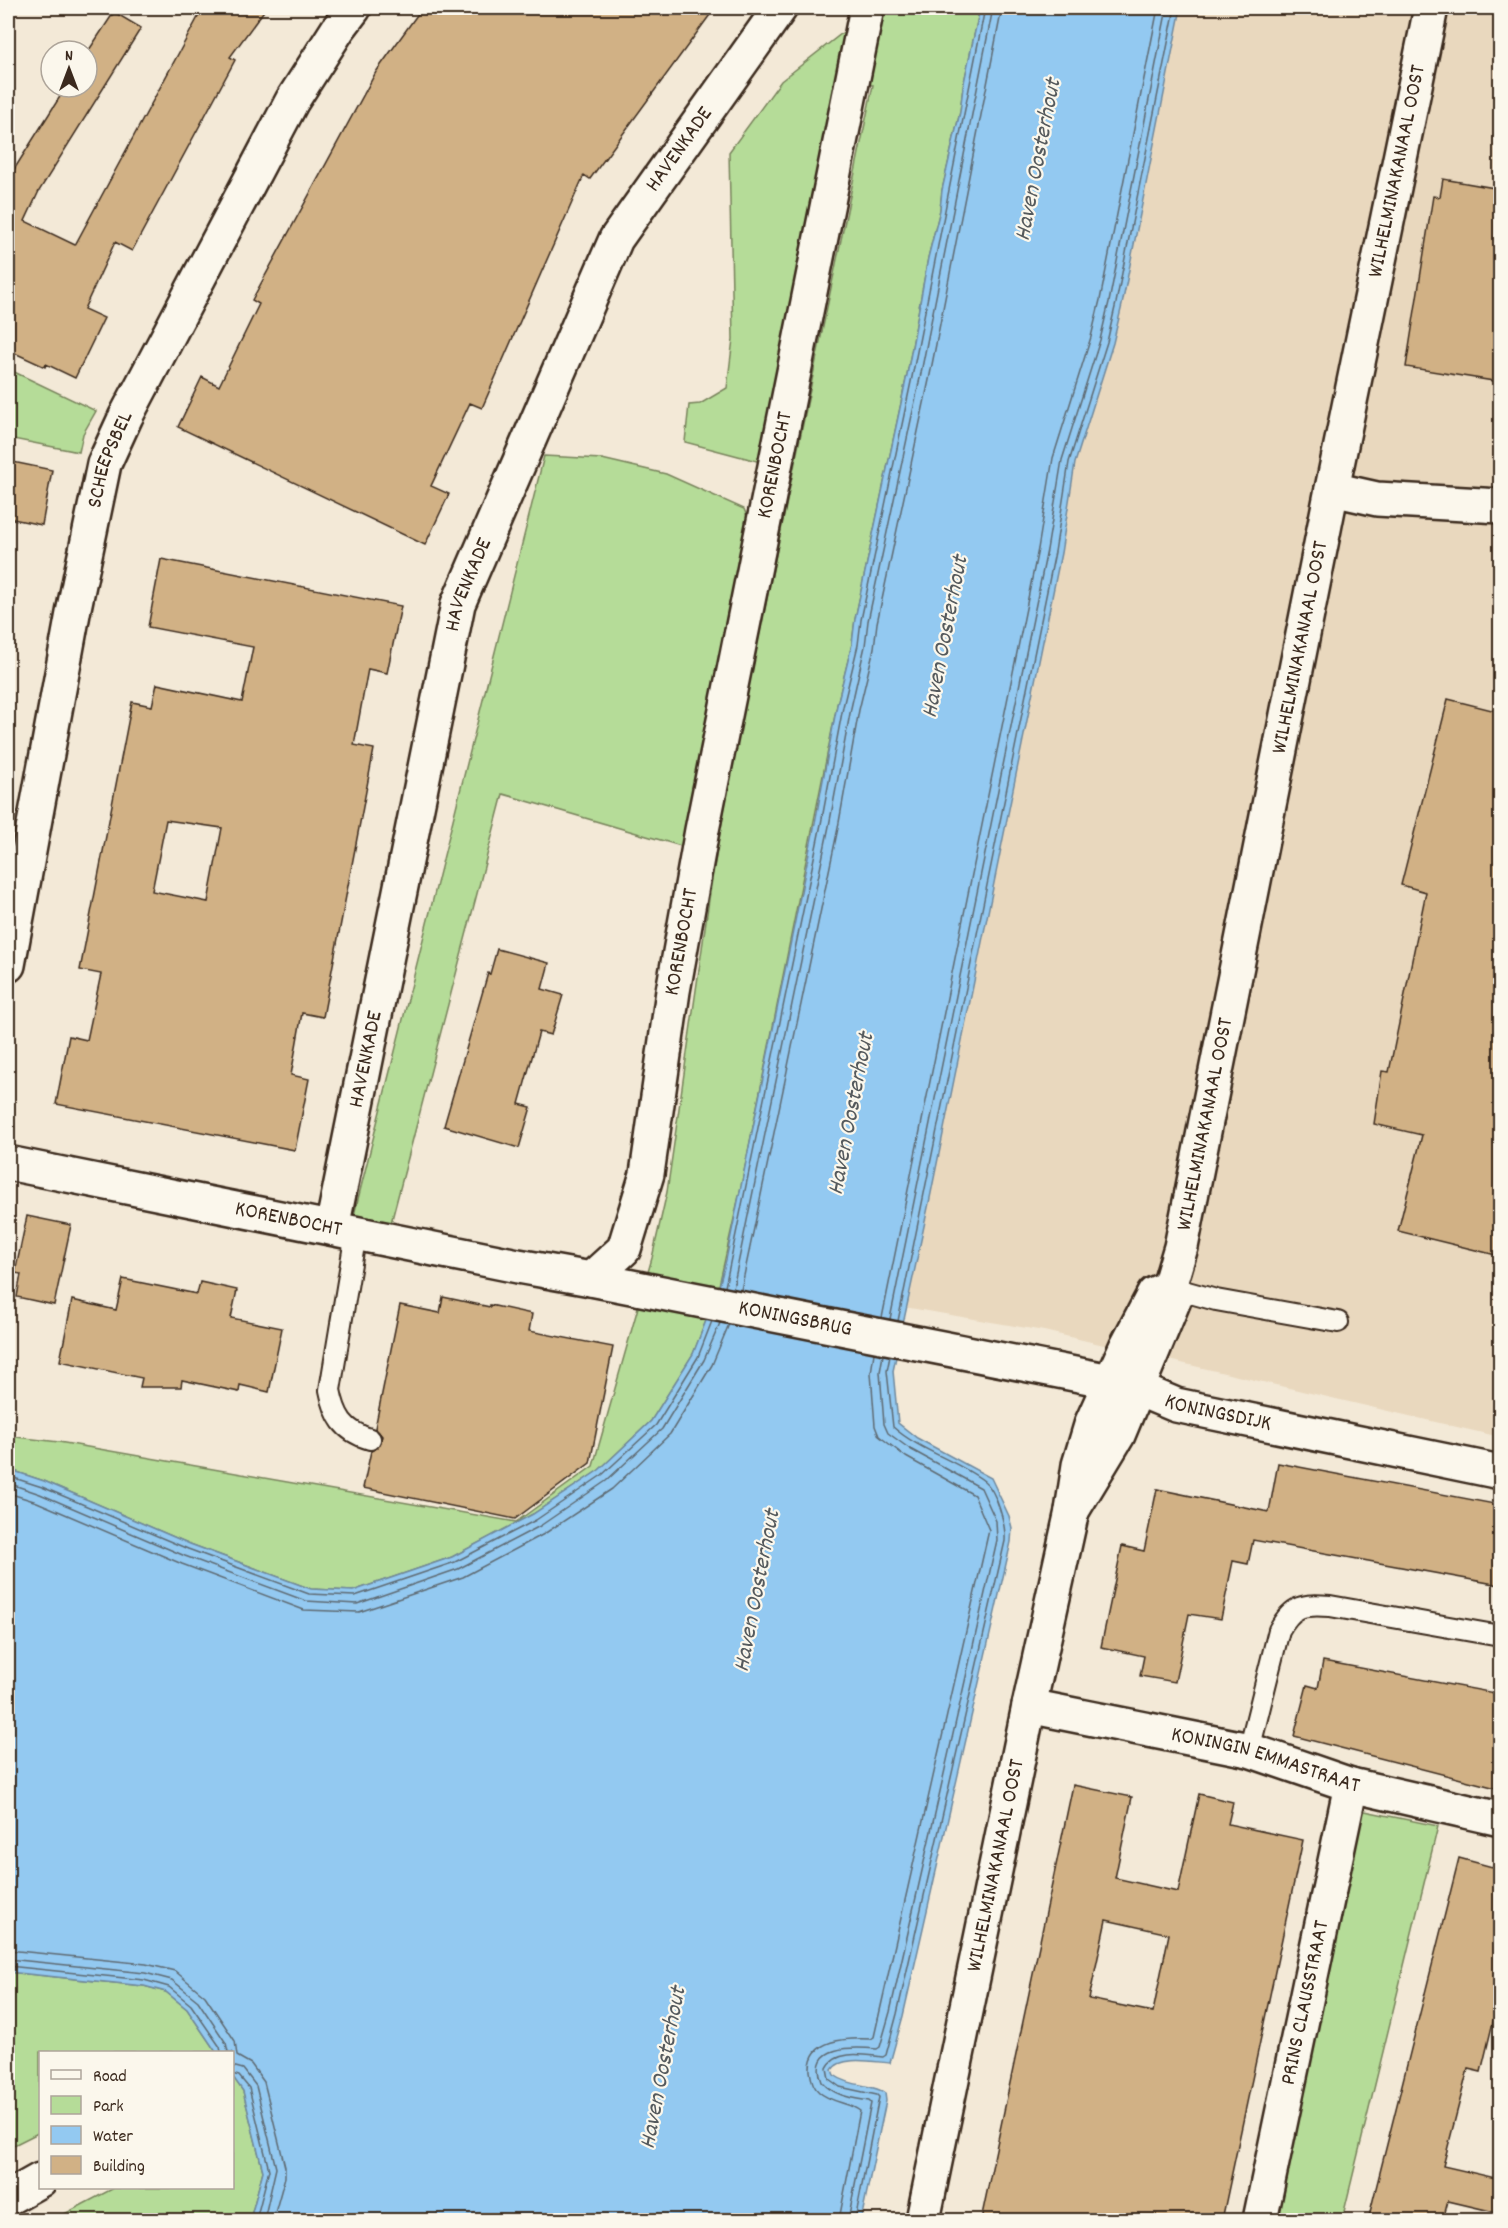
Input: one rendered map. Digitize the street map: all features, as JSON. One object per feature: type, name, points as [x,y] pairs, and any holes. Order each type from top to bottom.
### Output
[{"type":"street","name":"SCHEEPSBEL","points":[[8,965],[74,608],[104,464],[110,446],[292,101],[354,8]]},
{"type":"street","name":"HAVENKADE","points":[[344,1231],[458,604],[616,239],[780,8]]},
{"type":"street","name":"KORENBOCHT","points":[[8,1163],[591,1279],[624,1249],[647,1174],[673,991],[702,830],[867,8]]},
{"type":"street","name":"WILHELMINAKANAAL OOST","points":[[923,2220],[1029,1706],[1072,1511],[1118,1435],[1124,1385],[1174,1300],[1169,1287],[1181,1247],[1332,489],[1431,8]]},
{"type":"street","points":[[1332,489],[1377,499],[1500,506]]},
{"type":"street","name":"KONINGSBRUG","points":[[591,1279],[939,1347]]},
{"type":"street","name":"KONINGSDIJK","points":[[939,1347],[1124,1385],[1176,1405],[1500,1472]]},
{"type":"street","name":"KONINGIN EMMASTRAAT","points":[[1029,1706],[1249,1750],[1351,1785],[1500,1820]]},
{"type":"street","name":"PRINS CLAUSSTRAAT","points":[[1260,2220],[1351,1785]]},
{"type":"street","points":[[8,2198],[39,2181]]},
{"type":"lane","points":[[344,1231],[330,1390],[334,1410],[347,1428],[357,1435],[370,1439]]},
{"type":"lane","points":[[1169,1287],[1216,1300],[1338,1322]]},
{"type":"lane","points":[[1249,1750],[1279,1630],[1288,1614],[1306,1604],[1330,1606],[1500,1636]]},
{"type":"shaded area","points":[[1084,8],[1500,8],[1500,1437],[1044,1331],[846,1297]]},
{"type":"green space","points":[[854,8],[980,8],[741,1187],[718,1290],[693,1354],[651,1421],[599,1470],[533,1514],[452,1557],[353,1591],[311,1589],[190,1544],[44,1481],[8,1469],[8,1436],[59,1442],[516,1522],[593,1466],[652,1258],[667,1192],[712,879],[730,777],[873,85],[838,83],[761,462],[685,442],[689,405],[700,404],[727,388],[733,339],[729,152],[781,81],[851,26]]},
{"type":"green space","points":[[8,369],[96,411],[83,434],[79,452],[8,438]]},
{"type":"green space","points":[[544,456],[602,459],[666,474],[744,509],[748,519],[747,534],[681,846],[503,794],[391,1223],[354,1215]]},
{"type":"green space","points":[[1360,1810],[1438,1826],[1342,2220],[1270,2220]]},
{"type":"green space","points":[[8,1972],[144,1986],[166,1992],[187,2009],[215,2051],[39,2051],[39,2132],[8,2148]]},
{"type":"green space","points":[[234,2078],[243,2091],[263,2171],[250,2220],[53,2220],[112,2189],[234,2189]]},
{"type":"water","name":"Haven Oosterhout","points":[[980,8],[1181,8],[1122,305],[1113,343],[1075,463],[1061,553],[893,1371],[898,1423],[917,1438],[991,1478],[1009,1516],[1012,1528],[1011,1542],[903,2016],[890,2063],[850,2061],[836,2065],[832,2070],[834,2075],[840,2079],[875,2088],[885,2093],[886,2101],[861,2220],[250,2220],[263,2171],[243,2091],[234,2078],[234,2051],[215,2051],[187,2009],[166,1992],[144,1986],[8,1972],[8,1469],[44,1481],[190,1544],[311,1589],[353,1591],[452,1557],[533,1514],[599,1470],[651,1421],[693,1354],[718,1290],[726,1260],[837,705],[852,644],[855,619],[907,375],[928,258],[960,112]]},
{"type":"building","points":[[203,8],[266,8],[230,57],[235,60],[132,251],[115,242],[84,309],[104,318],[75,378],[8,350],[8,179],[58,99],[97,99],[39,191],[25,221],[75,245]]},
{"type":"building","points":[[422,8],[715,8],[590,179],[584,175],[482,408],[470,403],[431,486],[449,494],[425,545],[178,427],[202,377],[219,386],[259,304],[252,300],[376,72]]},
{"type":"building","points":[[114,12],[141,28],[99,95],[99,39],[96,39]]},
{"type":"building","points":[[1443,179],[1500,189],[1500,243],[1495,276],[1500,277],[1500,382],[1406,367],[1433,196],[1440,197]]},
{"type":"building","points":[[8,461],[52,470],[42,525],[8,518]]},
{"type":"building","points":[[161,559],[401,606],[387,673],[368,669],[354,745],[374,749],[323,1017],[302,1013],[291,1075],[309,1079],[295,1150],[56,1104],[69,1036],[87,1040],[101,974],[80,970],[132,702],[152,706],[157,684],[242,702],[253,647],[148,627]],"holes":[[[166,820],[222,828],[208,902],[152,891]]]},
{"type":"building","points":[[1448,699],[1500,712],[1500,1256],[1398,1231],[1422,1135],[1374,1124],[1382,1071],[1389,1072],[1426,892],[1401,885]]},
{"type":"building","points":[[497,949],[549,963],[542,989],[563,995],[551,1035],[539,1032],[519,1104],[531,1107],[519,1148],[444,1126]]},
{"type":"building","points":[[27,1216],[71,1225],[54,1305],[17,1297],[21,1274],[15,1273]]},
{"type":"building","points":[[123,1279],[197,1294],[200,1282],[237,1290],[231,1318],[282,1328],[269,1392],[240,1385],[239,1392],[182,1380],[181,1387],[140,1387],[142,1378],[60,1361],[72,1300],[116,1310]]},
{"type":"building","points":[[443,1297],[532,1314],[529,1331],[613,1347],[590,1463],[515,1519],[363,1488],[371,1451],[381,1442],[382,1436],[375,1428],[400,1305],[440,1313]]},
{"type":"building","points":[[1278,1463],[1500,1505],[1500,1585],[1253,1540],[1248,1564],[1233,1561],[1221,1619],[1189,1614],[1175,1682],[1140,1676],[1144,1656],[1101,1647],[1122,1546],[1144,1551],[1157,1489],[1269,1512]]},
{"type":"building","points":[[1323,1661],[1500,1694],[1500,1789],[1294,1736],[1307,1685],[1318,1688]]},
{"type":"building","points":[[1073,1785],[1132,1797],[1115,1878],[1178,1892],[1199,1794],[1233,1802],[1228,1824],[1303,1840],[1222,2220],[981,2220]],"holes":[[[1106,1920],[1169,1934],[1153,2012],[1089,1999]]]},
{"type":"building","points":[[1459,1858],[1500,1869],[1500,1993],[1481,2072],[1468,2069],[1443,2166],[1500,2179],[1495,2212],[1448,2201],[1443,2220],[1368,2220]]}]
